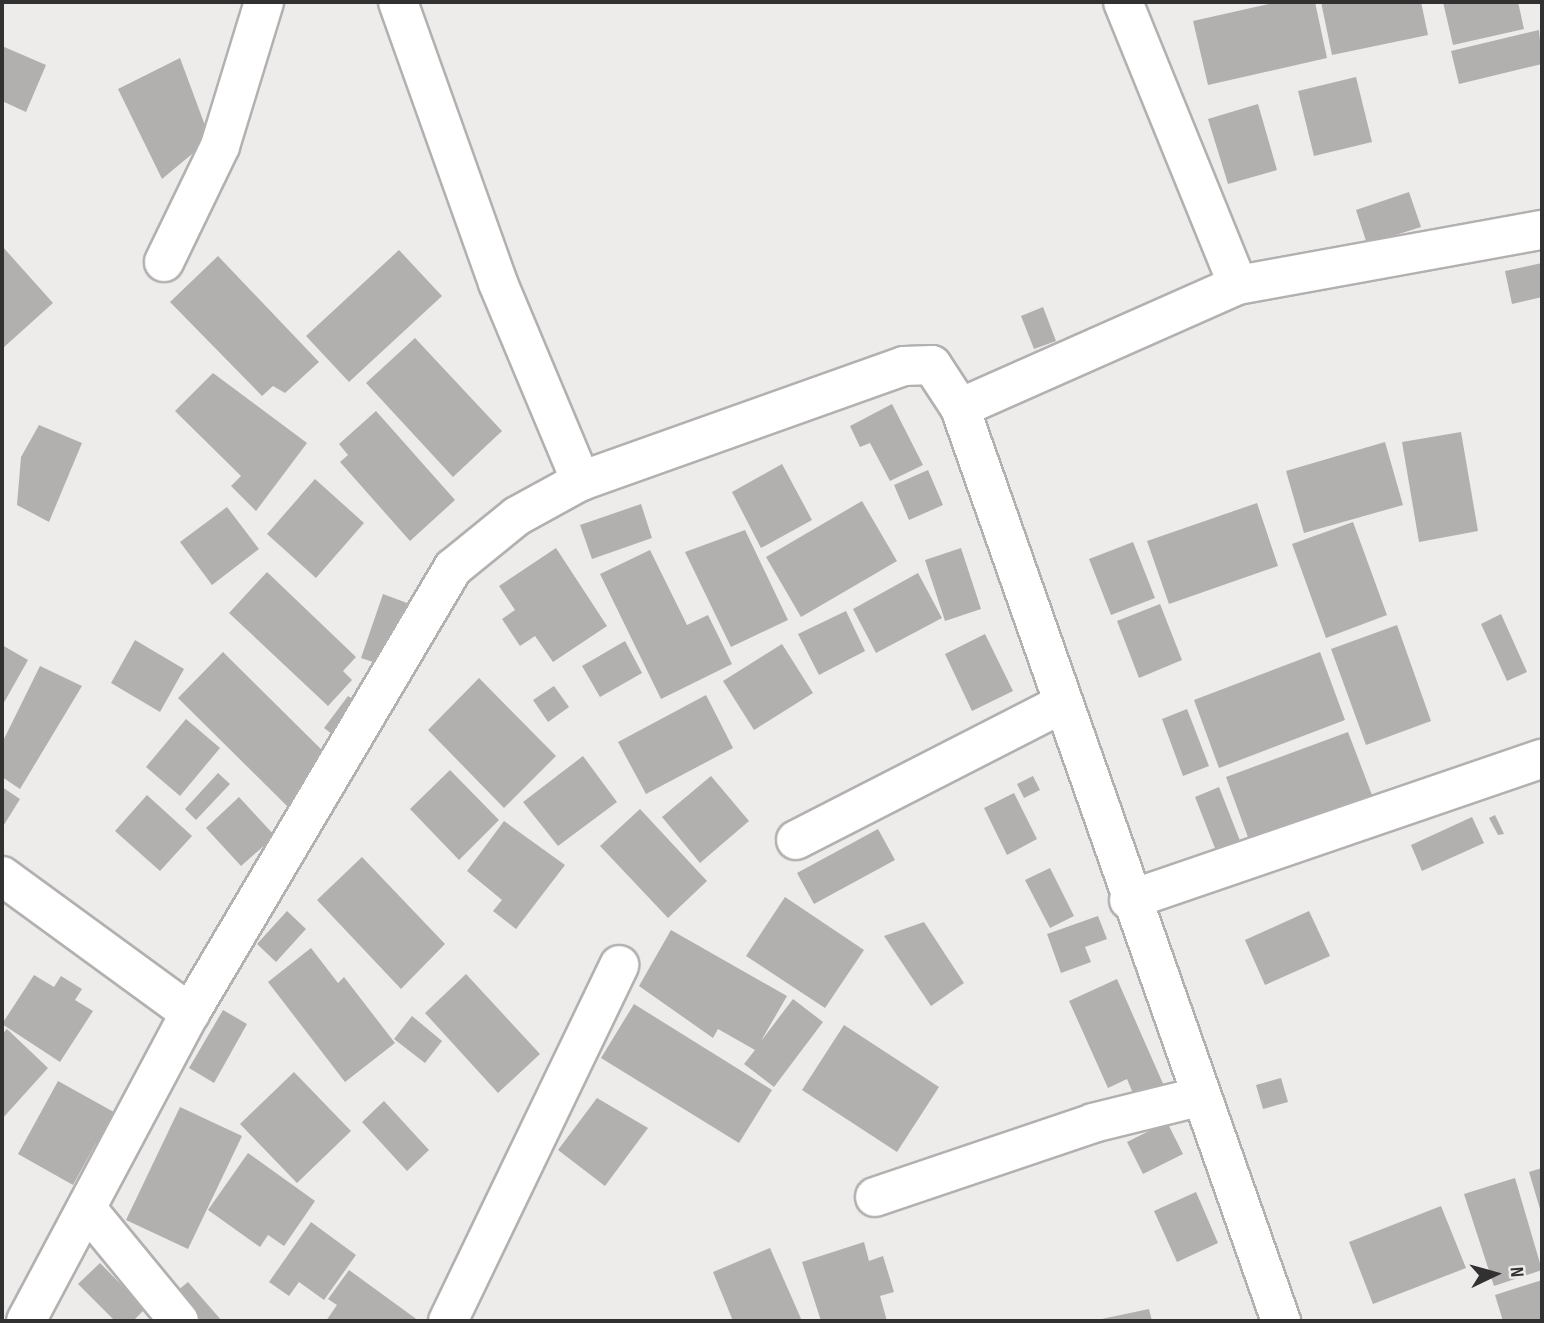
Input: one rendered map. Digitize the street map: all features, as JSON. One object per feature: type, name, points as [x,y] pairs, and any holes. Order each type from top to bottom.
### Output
[{"type":"street","points":[[164,262],[220,146],[264,2]]},
{"type":"street","points":[[398,2],[498,284],[582,481]]},
{"type":"street","points":[[1122,2],[1238,285]]},
{"type":"street","points":[[960,408],[1238,285],[1542,230]]},
{"type":"street","points":[[26,1321],[190,1013],[453,568],[517,516],[582,481],[904,366],[932,365],[960,408],[1198,1097],[1281,1321]]},
{"type":"street","points":[[796,840],[1062,704]]},
{"type":"street","points":[[1129,900],[1542,758]]},
{"type":"street","points":[[2,876],[190,1013]]},
{"type":"street","points":[[448,1321],[619,965]]},
{"type":"street","points":[[875,1197],[1093,1123],[1198,1097]]},
{"type":"street","points":[[87,1209],[179,1321]]},
{"type":"building","points":[[1278,2],[1315,2],[1327,58],[1208,85],[1193,21]]},
{"type":"building","points":[[1321,2],[1421,2],[1428,35],[1332,55]]},
{"type":"building","points":[[1443,2],[1518,2],[1524,29],[1453,45]]},
{"type":"building","points":[[1539,30],[1542,64],[1459,84],[1451,51]]},
{"type":"building","points":[[2,46],[46,65],[26,112],[2,101]]},
{"type":"building","points":[[180,58],[210,139],[162,179],[118,89]]},
{"type":"building","points":[[1356,77],[1372,142],[1314,156],[1298,91]]},
{"type":"building","points":[[1258,104],[1277,170],[1228,184],[1208,119]]},
{"type":"building","points":[[1409,192],[1421,227],[1367,244],[1356,210]]},
{"type":"building","points":[[2,246],[53,303],[3,348],[2,346]]},
{"type":"building","points":[[399,250],[442,296],[349,382],[306,336]]},
{"type":"building","points":[[218,256],[319,362],[285,393],[273,386],[262,396],[170,302]]},
{"type":"building","points":[[1542,263],[1542,297],[1512,304],[1505,271]]},
{"type":"building","points":[[1043,307],[1056,341],[1034,349],[1021,316]]},
{"type":"building","points":[[415,338],[502,431],[453,477],[366,383]]},
{"type":"building","points":[[213,373],[307,443],[256,511],[231,486],[241,476],[175,411]]},
{"type":"building","points":[[892,404],[923,465],[890,481],[870,443],[860,447],[850,426]]},
{"type":"building","points":[[376,411],[455,500],[410,541],[340,462],[348,455],[339,444]]},
{"type":"building","points":[[39,425],[82,443],[49,522],[17,505],[21,457]]},
{"type":"building","points":[[1461,432],[1478,531],[1419,542],[1402,442]]},
{"type":"building","points":[[1385,442],[1403,505],[1304,533],[1286,471]]},
{"type":"building","points":[[782,464],[812,520],[761,548],[732,492]]},
{"type":"building","points":[[928,470],[943,505],[909,520],[894,485]]},
{"type":"building","points":[[315,479],[364,523],[316,578],[267,534]]},
{"type":"building","points":[[862,501],[897,561],[801,617],[766,557]]},
{"type":"building","points":[[1257,503],[1278,566],[1169,604],[1147,541]]},
{"type":"building","points":[[641,504],[652,538],[592,559],[580,525]]},
{"type":"building","points":[[227,507],[259,549],[212,585],[180,542]]},
{"type":"building","points":[[1353,522],[1387,615],[1326,638],[1292,544]]},
{"type":"building","points":[[745,530],[788,620],[731,647],[685,552]]},
{"type":"building","points":[[1133,542],[1155,598],[1111,615],[1089,559]]},
{"type":"building","points":[[556,548],[607,626],[553,662],[535,636],[520,646],[502,619],[515,610],[499,586]]},
{"type":"building","points":[[961,548],[981,609],[945,621],[925,560]]},
{"type":"building","points":[[650,550],[687,625],[708,615],[732,664],[661,699],[600,574]]},
{"type":"building","points":[[267,572],[356,657],[343,671],[352,680],[328,706],[229,613]]},
{"type":"building","points":[[918,573],[942,618],[876,653],[853,609]]},
{"type":"building","points":[[383,594],[407,603],[385,666],[361,658]]},
{"type":"building","points":[[1160,604],[1182,660],[1139,678],[1117,621]]},
{"type":"building","points":[[846,611],[865,651],[819,675],[798,634]]},
{"type":"building","points":[[1501,614],[1527,672],[1507,681],[1481,624]]},
{"type":"building","points":[[1397,625],[1431,721],[1366,745],[1331,649]]},
{"type":"building","points":[[985,634],[1013,691],[972,711],[945,654]]},
{"type":"building","points":[[135,640],[184,669],[160,712],[111,683]]},
{"type":"building","points":[[625,641],[642,673],[600,697],[582,666]]},
{"type":"building","points":[[782,644],[813,693],[754,730],[723,681]]},
{"type":"building","points":[[2,645],[28,660],[2,706]]},
{"type":"building","points":[[223,652],[333,761],[288,807],[178,698]]},
{"type":"building","points":[[1320,652],[1345,720],[1219,768],[1194,700]]},
{"type":"building","points":[[40,666],[82,686],[20,789],[2,777],[2,743]]},
{"type":"building","points":[[479,678],[556,756],[504,808],[428,730]]},
{"type":"building","points":[[554,686],[569,707],[548,722],[533,700]]},
{"type":"building","points":[[706,695],[733,748],[646,794],[618,742]]},
{"type":"building","points":[[348,696],[364,707],[340,740],[324,728]]},
{"type":"building","points":[[1187,709],[1209,766],[1183,776],[1162,719]]},
{"type":"building","points":[[186,719],[220,748],[180,796],[146,767]]},
{"type":"building","points":[[1348,732],[1372,795],[1249,840],[1226,777]]},
{"type":"building","points":[[583,756],[617,802],[558,846],[523,802]]},
{"type":"building","points":[[450,770],[499,820],[459,860],[410,809]]},
{"type":"building","points":[[218,773],[230,784],[196,820],[185,809]]},
{"type":"building","points":[[711,776],[749,821],[700,863],[662,817]]},
{"type":"building","points":[[1033,776],[1040,790],[1024,798],[1017,784]]},
{"type":"building","points":[[2,787],[20,799],[2,828]]},
{"type":"building","points":[[1219,787],[1244,851],[1220,861],[1195,797]]},
{"type":"building","points":[[1014,793],[1037,839],[1007,855],[984,808]]},
{"type":"building","points":[[147,795],[192,836],[160,871],[115,831]]},
{"type":"building","points":[[239,797],[275,836],[241,866],[206,828]]},
{"type":"building","points":[[640,809],[707,881],[668,918],[600,846]]},
{"type":"building","points":[[1495,815],[1504,834],[1498,835],[1489,818]]},
{"type":"building","points":[[1472,817],[1484,843],[1422,871],[1411,845]]},
{"type":"building","points":[[504,821],[565,865],[516,929],[493,911],[502,900],[467,871]]},
{"type":"building","points":[[878,829],[895,860],[814,904],[797,873]]},
{"type":"building","points":[[362,857],[445,944],[401,989],[317,900]]},
{"type":"building","points":[[1050,868],[1074,916],[1050,928],[1025,880]]},
{"type":"building","points":[[785,897],[864,950],[825,1008],[746,956]]},
{"type":"building","points":[[287,911],[306,929],[276,962],[257,944]]},
{"type":"building","points":[[1309,911],[1330,956],[1265,985],[1245,940]]},
{"type":"building","points":[[1098,916],[1107,939],[1085,947],[1091,962],[1061,973],[1047,934]]},
{"type":"building","points":[[924,922],[964,983],[931,1006],[884,936]]},
{"type":"building","points":[[671,930],[787,996],[761,1041],[793,999],[823,1022],[774,1087],[744,1064],[755,1050],[718,1029],[713,1038],[639,986]]},
{"type":"building","points":[[311,948],[338,983],[344,977],[395,1043],[345,1082],[268,982]]},
{"type":"building","points":[[466,974],[540,1054],[498,1093],[425,1013]]},
{"type":"building","points":[[34,975],[54,987],[61,976],[82,989],[75,1000],[93,1011],[60,1062],[2,1024]]},
{"type":"building","points":[[1117,979],[1168,1095],[1139,1108],[1127,1079],[1108,1088],[1069,1001]]},
{"type":"building","points":[[634,1004],[772,1090],[739,1143],[601,1058]]},
{"type":"building","points":[[223,1010],[247,1024],[214,1083],[189,1068]]},
{"type":"building","points":[[412,1016],[442,1041],[425,1063],[394,1039]]},
{"type":"building","points":[[844,1025],[939,1087],[897,1152],[802,1090]]},
{"type":"building","points":[[7,1029],[48,1068],[2,1119],[2,1034]]},
{"type":"building","points":[[294,1072],[351,1131],[297,1183],[240,1124]]},
{"type":"building","points":[[1281,1078],[1288,1102],[1263,1109],[1256,1085]]},
{"type":"building","points":[[58,1081],[121,1116],[103,1147],[96,1143],[73,1185],[18,1154]]},
{"type":"building","points":[[597,1098],[648,1128],[605,1186],[558,1150]]},
{"type":"building","points":[[384,1101],[429,1150],[407,1171],[362,1122]]},
{"type":"building","points":[[180,1107],[242,1136],[188,1249],[126,1220]]},
{"type":"building","points":[[1167,1122],[1183,1154],[1143,1174],[1127,1142]]},
{"type":"building","points":[[248,1153],[315,1201],[284,1246],[268,1235],[260,1247],[208,1210]]},
{"type":"building","points":[[1542,1168],[1542,1216],[1529,1172]]},
{"type":"building","points":[[1515,1178],[1542,1270],[1494,1286],[1464,1194]]},
{"type":"building","points":[[1196,1192],[1218,1243],[1177,1262],[1154,1211]]},
{"type":"building","points":[[1441,1206],[1466,1268],[1373,1304],[1349,1242]]},
{"type":"building","points":[[311,1222],[356,1255],[324,1300],[299,1282],[289,1296],[269,1282]]},
{"type":"building","points":[[864,1242],[869,1261],[883,1256],[894,1292],[880,1296],[887,1321],[821,1321],[802,1262]]},
{"type":"building","points":[[770,1248],[802,1321],[733,1321],[713,1272]]},
{"type":"building","points":[[100,1263],[145,1309],[133,1321],[115,1321],[78,1284]]},
{"type":"building","points":[[349,1270],[419,1321],[326,1321],[337,1305],[328,1299]]},
{"type":"building","points":[[1542,1280],[1542,1321],[1503,1321],[1495,1295]]},
{"type":"building","points":[[188,1282],[222,1321],[193,1321],[171,1296]]},
{"type":"building","points":[[1149,1309],[1152,1321],[1097,1321],[1097,1320]]}]
